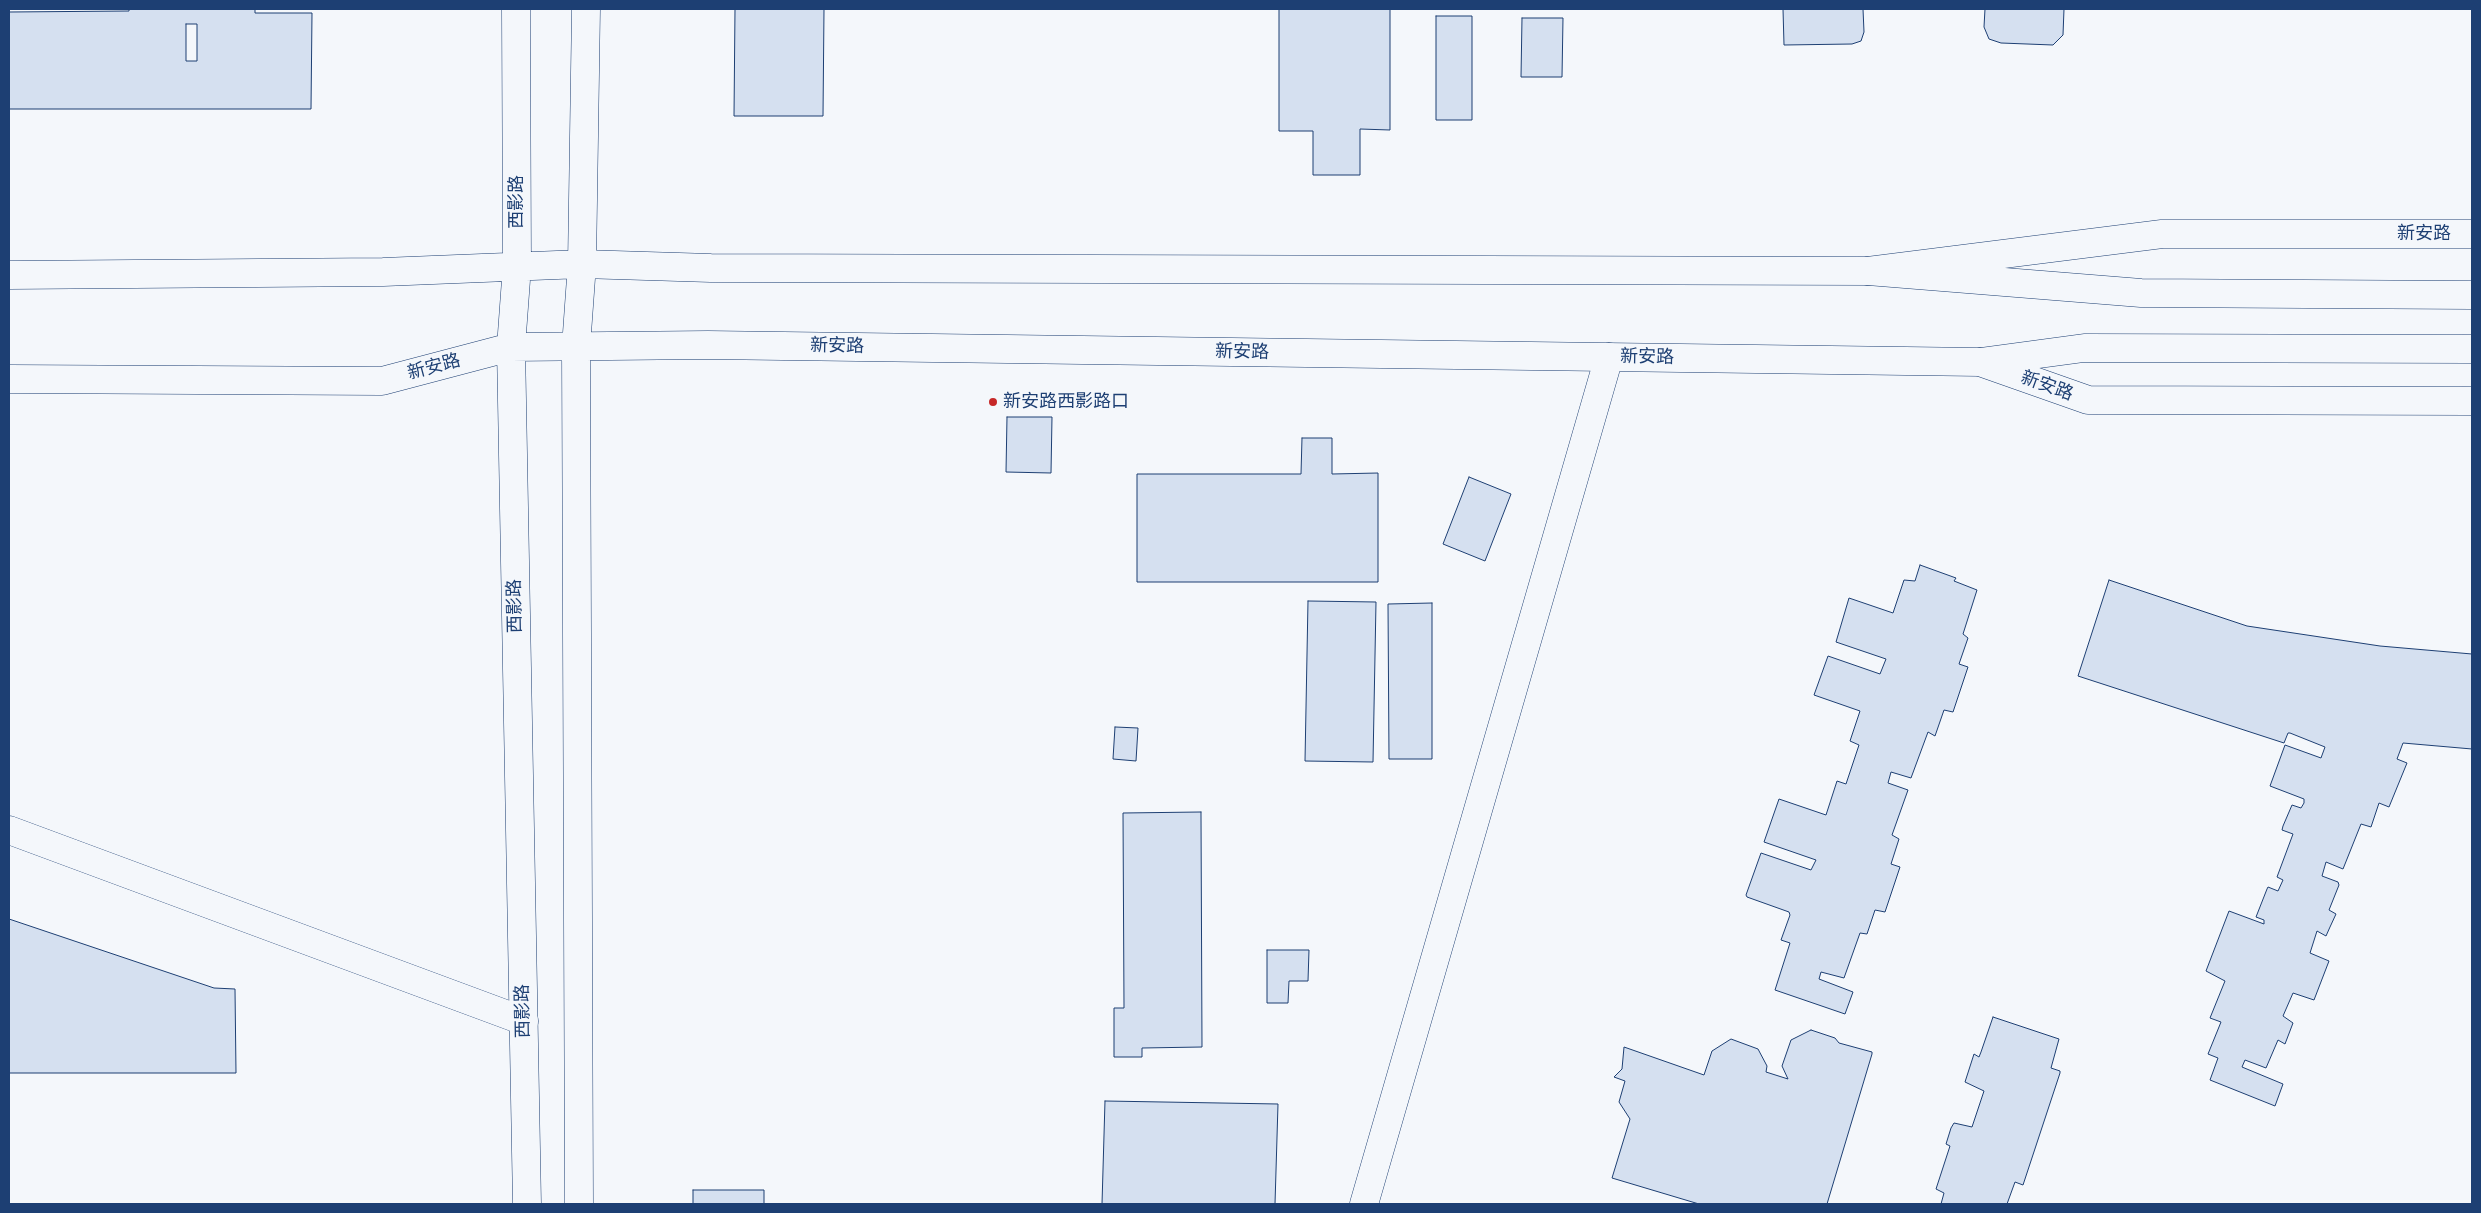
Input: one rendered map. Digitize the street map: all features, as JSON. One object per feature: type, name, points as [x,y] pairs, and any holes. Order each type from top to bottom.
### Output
[{"type":"main road","name":"西影路","points":[[516,9],[517,266],[511,347],[526,1204]]},
{"type":"main road","points":[[579,1204],[576,347],[582,264],[586,9]]},
{"type":"main road","name":"新安路","points":[[9,275],[383,272],[582,264],[721,268],[1868,271],[2162,234],[2472,234]]},
{"type":"main road","points":[[1868,271],[2141,293],[2472,295]]},
{"type":"main road","name":"新安路","points":[[9,379],[382,381],[511,347],[708,344],[1980,362],[2088,400],[2472,402]]},
{"type":"main road","points":[[1980,362],[2084,348],[2472,349]]},
{"type":"main road","points":[[1364,1204],[1609,357]]},
{"type":"main road","points":[[9,830],[524,1020]]},
{"type":"building","points":[[129,9],[255,9],[255,13],[312,13],[311,109],[9,109],[9,12],[129,11]],"holes":[[[186,24],[197,24],[197,61],[186,61]]]},
{"type":"building","points":[[735,9],[824,9],[823,116],[734,116]]},
{"type":"building","points":[[1279,9],[1390,9],[1390,130],[1360,129],[1360,175],[1313,175],[1313,131],[1279,131]]},
{"type":"building","points":[[1783,9],[1863,9],[1864,32],[1861,41],[1852,44],[1784,45]]},
{"type":"building","points":[[1985,9],[2064,9],[2063,35],[2053,45],[2001,43],[1989,39],[1984,27]]},
{"type":"building","points":[[1436,16],[1472,16],[1472,120],[1436,120]]},
{"type":"building","points":[[1522,18],[1563,18],[1562,77],[1521,77]]},
{"type":"building","points":[[1007,417],[1052,417],[1051,473],[1006,472]]},
{"type":"building","points":[[1302,438],[1332,438],[1332,474],[1378,473],[1378,582],[1137,582],[1137,474],[1301,474]]},
{"type":"building","points":[[1469,477],[1511,494],[1485,561],[1443,544]]},
{"type":"building","points":[[1920,565],[1956,578],[1954,581],[1977,590],[1963,634],[1968,638],[1959,664],[1968,667],[1953,712],[1944,710],[1935,736],[1928,732],[1911,778],[1891,772],[1888,783],[1908,790],[1892,835],[1899,839],[1891,864],[1900,867],[1885,912],[1875,910],[1867,934],[1860,933],[1844,978],[1821,972],[1819,979],[1853,992],[1845,1014],[1775,990],[1790,943],[1781,940],[1790,915],[1789,912],[1746,895],[1761,853],[1811,870],[1816,860],[1764,842],[1779,799],[1826,815],[1837,781],[1846,784],[1859,745],[1850,741],[1860,711],[1814,695],[1828,656],[1880,674],[1886,659],[1836,642],[1849,598],[1893,613],[1904,580],[1915,581]]},
{"type":"building","points":[[2109,580],[2247,626],[2380,646],[2472,654],[2472,749],[2403,743],[2397,759],[2407,763],[2389,807],[2379,803],[2371,827],[2361,824],[2343,869],[2326,862],[2322,876],[2338,882],[2339,885],[2329,910],[2336,914],[2326,936],[2317,931],[2310,953],[2329,961],[2314,1000],[2293,993],[2283,1016],[2293,1023],[2285,1044],[2278,1040],[2266,1068],[2245,1060],[2242,1067],[2283,1084],[2275,1106],[2210,1080],[2218,1058],[2208,1054],[2221,1022],[2210,1018],[2225,981],[2206,971],[2229,911],[2264,924],[2264,920],[2256,917],[2267,889],[2268,887],[2278,891],[2283,880],[2277,877],[2293,834],[2282,830],[2283,826],[2292,805],[2301,808],[2304,803],[2304,799],[2270,786],[2285,745],[2321,758],[2325,747],[2290,733],[2288,733],[2284,743],[2078,676]]},
{"type":"building","points":[[1308,601],[1376,602],[1373,762],[1305,761]]},
{"type":"building","points":[[1432,603],[1432,759],[1389,759],[1388,604]]},
{"type":"building","points":[[1115,727],[1138,728],[1136,761],[1113,759]]},
{"type":"building","points":[[1201,812],[1202,1047],[1142,1048],[1142,1057],[1114,1057],[1114,1008],[1124,1008],[1123,813]]},
{"type":"building","points":[[9,919],[214,988],[235,989],[236,1073],[9,1073]]},
{"type":"building","points":[[1267,950],[1309,950],[1308,981],[1289,981],[1288,1003],[1267,1003]]},
{"type":"building","points":[[1993,1017],[2059,1039],[2051,1068],[2060,1071],[2060,1073],[2023,1185],[2015,1182],[2007,1204],[1941,1204],[1944,1193],[1936,1189],[1950,1146],[1946,1144],[1954,1123],[1972,1127],[1984,1091],[1965,1082],[1974,1054],[1979,1057]]},
{"type":"building","points":[[1811,1030],[1835,1038],[1839,1043],[1872,1052],[1827,1204],[1699,1204],[1612,1178],[1630,1119],[1619,1102],[1625,1081],[1614,1077],[1622,1069],[1624,1047],[1704,1075],[1712,1051],[1731,1039],[1758,1049],[1767,1066],[1766,1072],[1788,1079],[1782,1066],[1791,1040]]},
{"type":"building","points":[[1105,1101],[1278,1104],[1275,1204],[1102,1204]]},
{"type":"building","points":[[693,1190],[764,1190],[764,1204],[693,1204]]},
{"type":"place","name":"新安路西影路口","points":[[993,402]]}]
